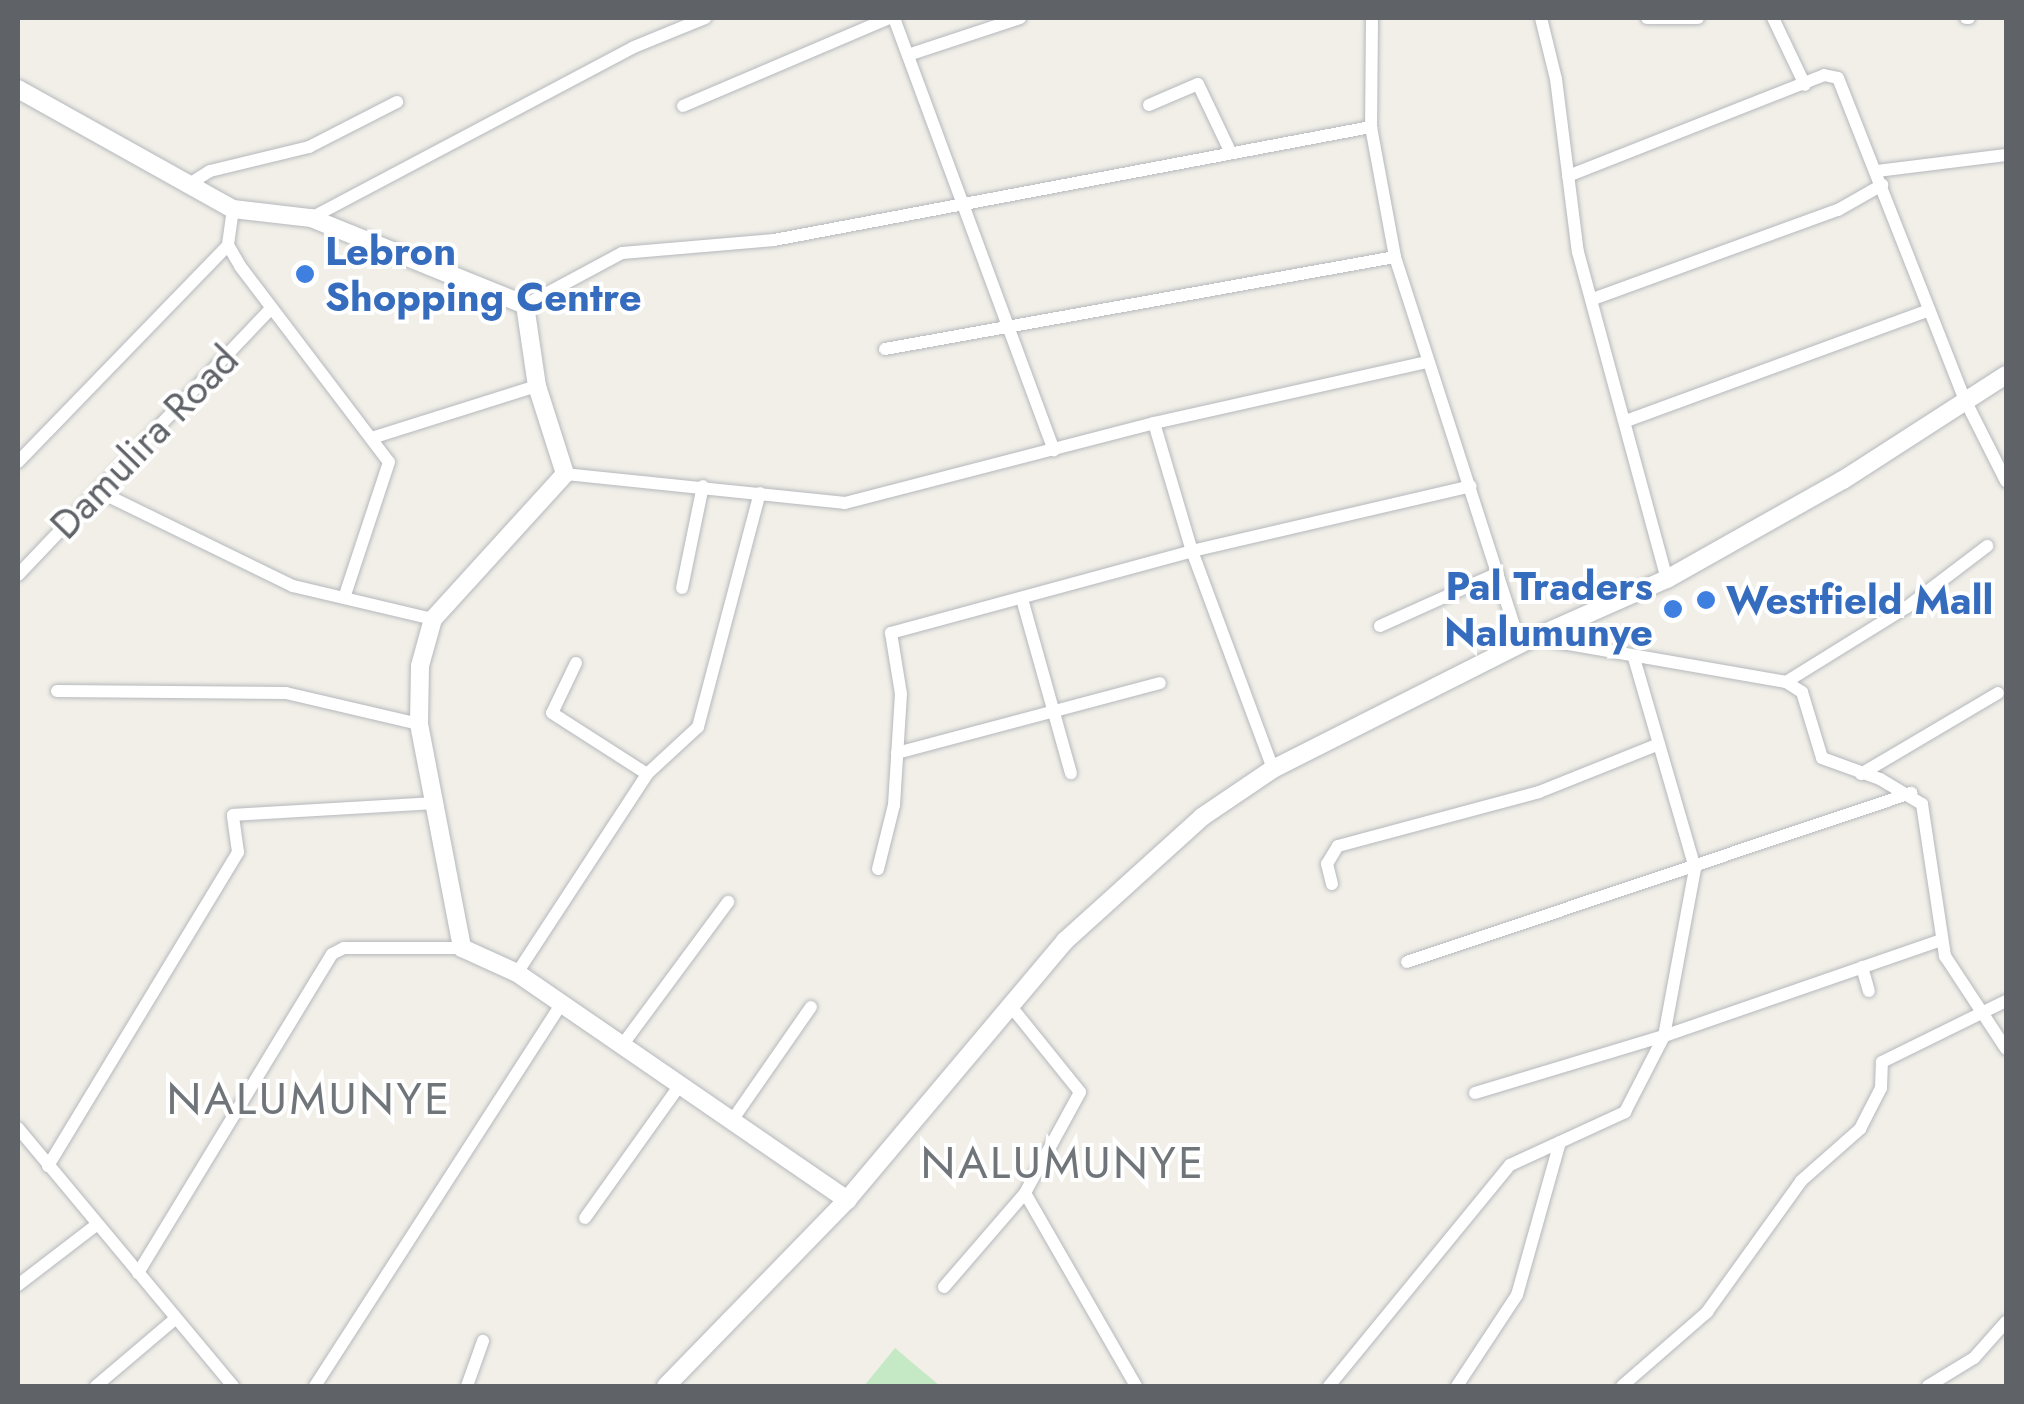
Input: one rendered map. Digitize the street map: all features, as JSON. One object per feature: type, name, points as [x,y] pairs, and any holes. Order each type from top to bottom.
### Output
[{"type":"street","points":[[311,218],[617,55],[704,18]]},
{"type":"street","points":[[682,106],[891,18],[1054,450]]},
{"type":"street","points":[[908,55],[1020,18]]},
{"type":"street","points":[[1372,18],[1371,128],[1395,257],[1498,573],[1527,641]]},
{"type":"street","points":[[1541,18],[1592,299],[1668,578]]},
{"type":"street","points":[[1647,18],[1698,18]]},
{"type":"street","points":[[1773,18],[1806,85]]},
{"type":"street","points":[[1568,176],[1824,75],[1842,82],[1965,400],[2006,481]]},
{"type":"street","points":[[1148,105],[1198,84],[1230,150]]},
{"type":"street","points":[[18,89],[233,209],[311,218],[525,304],[622,253],[774,240],[959,200],[1371,128]]},
{"type":"street","points":[[186,186],[210,171],[309,147],[396,102]]},
{"type":"street","points":[[1876,171],[2006,155]]},
{"type":"street","points":[[1592,299],[1838,210],[1882,186]]},
{"type":"street","points":[[18,462],[228,245],[233,209]]},
{"type":"street","points":[[228,245],[271,308],[375,437],[388,468],[344,598]]},
{"type":"street","points":[[885,348],[1395,257]]},
{"type":"street","points":[[525,304],[538,386],[565,474]]},
{"type":"street","name":"Damulira Road","points":[[18,575],[271,308]]},
{"type":"street","points":[[1626,422],[1929,310]]},
{"type":"street","points":[[565,474],[845,503],[1154,422],[1428,362]]},
{"type":"street","points":[[666,1386],[846,1200],[1009,1004],[1149,861],[1273,769],[1527,641],[1668,578],[1843,480],[2006,375]]},
{"type":"street","points":[[375,437],[538,386]]},
{"type":"street","points":[[1154,422],[1192,551],[1273,769]]},
{"type":"street","points":[[462,948],[419,724],[420,666],[433,619],[565,474]]},
{"type":"street","points":[[682,588],[704,486]]},
{"type":"street","points":[[878,870],[891,827],[897,752],[900,681],[890,633],[1192,551],[1472,486]]},
{"type":"street","points":[[98,491],[241,564],[344,598],[433,619]]},
{"type":"street","points":[[517,973],[646,774],[698,726],[760,493]]},
{"type":"street","points":[[1786,682],[1906,607],[1988,546]]},
{"type":"street","points":[[1380,626],[1498,573]]},
{"type":"street","points":[[1022,599],[1071,774]]},
{"type":"street","points":[[1527,641],[1786,682],[1807,697],[1822,758],[1911,794],[1925,812],[1942,940],[1951,969],[2006,1048]]},
{"type":"street","points":[[1329,1386],[1510,1166],[1620,1117],[1664,1036],[1695,868],[1634,658]]},
{"type":"street","points":[[576,663],[552,713],[646,774]]},
{"type":"street","points":[[897,752],[1160,684]]},
{"type":"street","points":[[58,691],[286,693],[419,724]]},
{"type":"street","points":[[1861,774],[1998,694]]},
{"type":"street","points":[[1332,884],[1327,864],[1338,846],[1539,792],[1659,744]]},
{"type":"street","points":[[1407,962],[1911,794]]},
{"type":"street","points":[[48,1166],[238,852],[233,815],[434,803]]},
{"type":"street","points":[[623,1044],[728,902]]},
{"type":"street","points":[[1475,1093],[1664,1036],[1942,940]]},
{"type":"street","points":[[138,1273],[332,954],[344,948],[462,948],[517,973],[846,1200]]},
{"type":"street","points":[[1862,967],[1869,992]]},
{"type":"street","points":[[1622,1386],[1707,1312],[1801,1181],[1860,1129],[1881,1088],[1882,1062],[1980,1010],[2006,1001]]},
{"type":"street","points":[[944,1287],[1026,1193],[1080,1092],[1009,1004]]},
{"type":"street","points":[[316,1386],[562,1005]]},
{"type":"street","points":[[731,1122],[811,1008]]},
{"type":"street","points":[[585,1218],[680,1085]]},
{"type":"street","points":[[18,1128],[233,1386]]},
{"type":"street","points":[[1458,1386],[1517,1296],[1560,1142]]},
{"type":"street","points":[[1026,1193],[1136,1386]]},
{"type":"street","points":[[18,1285],[96,1226]]},
{"type":"street","points":[[96,1386],[176,1319]]},
{"type":"street","points":[[1928,1386],[1974,1358],[2006,1322]]},
{"type":"street","points":[[467,1386],[483,1340]]},
{"type":"green space","points":[[895,1348],[940,1386],[864,1386]]},
{"type":"place","name":"Lebron Shopping Centre","points":[[305,274]]},
{"type":"place","name":"Westfield Mall","points":[[1706,600]]},
{"type":"place","name":"Pal Traders Nalumunye","points":[[1673,609]]},
{"type":"district","name":"NALUMUNYE","points":[[309,1099]]},
{"type":"district","name":"NALUMUNYE","points":[[1063,1163]]}]
